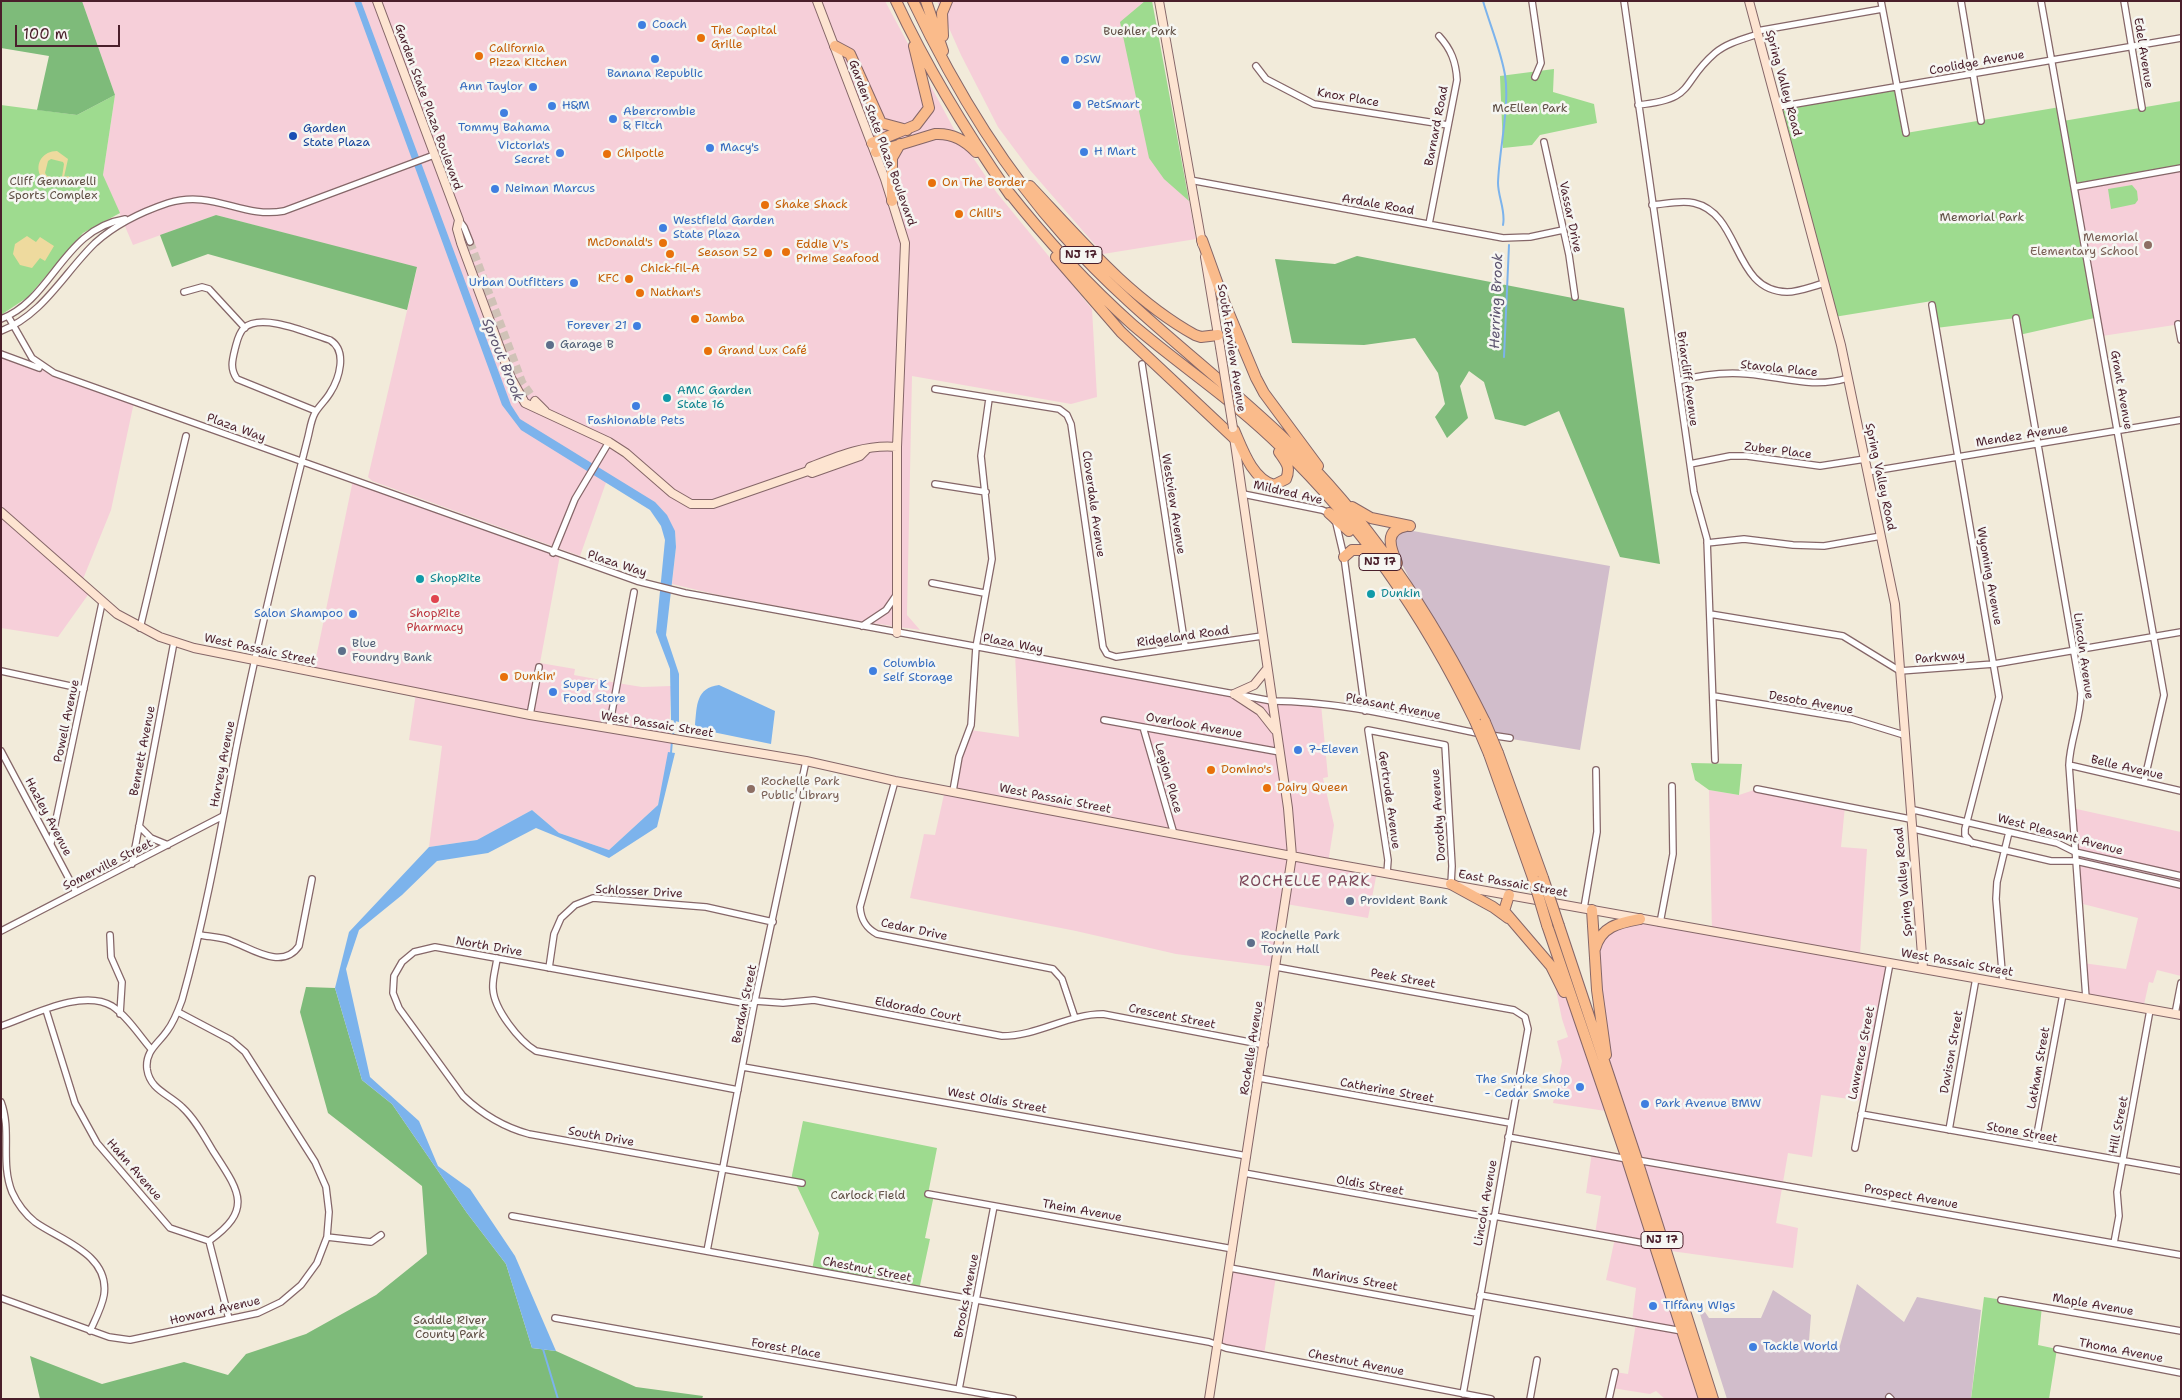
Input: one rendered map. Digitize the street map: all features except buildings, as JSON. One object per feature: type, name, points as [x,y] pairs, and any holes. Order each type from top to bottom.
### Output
[{"type":"highway","name":"NJ 17","points":[[896,1],[942,91],[1007,190],[1076,271],[1104,298],[1141,331],[1256,424],[1306,472],[1371,552],[1430,637],[1480,722]]},
{"type":"highway","name":"NJ 17","points":[[913,1],[949,69],[1002,157],[1040,208],[1104,279],[1172,341],[1262,418],[1325,480],[1403,578],[1443,642],[1494,754],[1538,878],[1559,926],[1607,1073],[1654,1244],[1704,1399]]},
{"type":"highway","points":[[926,1],[949,69]]},
{"type":"highway","points":[[947,1],[942,13],[942,25],[949,69]]},
{"type":"highway","points":[[874,148],[908,130],[922,119],[928,108],[929,103],[908,24]]},
{"type":"highway","points":[[835,46],[850,54],[881,124],[908,130]]},
{"type":"highway","points":[[874,148],[900,144],[935,134],[950,135],[974,149],[990,166]]},
{"type":"highway","points":[[892,201],[892,158],[900,144]]},
{"type":"highway","points":[[1002,157],[1090,249],[1144,298],[1174,322],[1195,334],[1207,337],[1218,335]]},
{"type":"highway","points":[[1007,190],[1054,256],[1110,320],[1144,355],[1233,433],[1261,478],[1274,485],[1281,483],[1286,479],[1289,466],[1256,424]]},
{"type":"highway","points":[[1202,240],[1225,304],[1256,378],[1264,393],[1316,462],[1325,480]]},
{"type":"highway","points":[[1339,496],[1358,512],[1371,518],[1410,526],[1393,532],[1390,538],[1390,546],[1403,578]]},
{"type":"highway","points":[[1329,513],[1342,523],[1371,552]]},
{"type":"highway","points":[[1344,557],[1352,550],[1371,552]]},
{"type":"highway","name":"NJ 17","points":[[1538,878],[1547,926],[1632,1160],[1713,1399]]},
{"type":"highway","points":[[1451,884],[1493,907],[1509,919]]},
{"type":"highway","points":[[1509,895],[1504,911],[1551,966],[1593,1057]]},
{"type":"highway","points":[[1588,909],[1607,1073]]},
{"type":"highway","points":[[1594,952],[1597,940],[1603,932],[1616,925],[1640,919]]},
{"type":"street","name":"Garden State Plaza Boulevard","points":[[377,1],[458,220],[464,227],[470,242]]},
{"type":"street","name":"Garden State Plaza Boulevard","points":[[817,1],[874,148],[904,235],[906,249],[897,447],[897,633]]},
{"type":"street","name":"South Farview Avenue","points":[[1159,1],[1220,347],[1272,701]]},
{"type":"street","points":[[1532,1],[1541,63],[1535,77]]},
{"type":"street","name":"Briarcliff Avenue","points":[[1624,1],[1690,464],[1707,543],[1715,760]]},
{"type":"street","name":"Spring Valley Road","points":[[1749,1],[1825,283],[1848,378],[1895,604],[1910,819],[1923,968]]},
{"type":"street","points":[[1881,1],[1906,133]]},
{"type":"street","points":[[1961,1],[1980,120]]},
{"type":"street","name":"Grant Avenue","points":[[2041,1],[2164,696],[2144,782]]},
{"type":"street","name":"Edel Avenue","points":[[2124,1],[2142,108]]},
{"type":"street","points":[[1638,105],[1662,102],[1679,95],[1714,53],[1725,46],[1758,33],[1882,8]]},
{"type":"street","name":"Barnard Road","points":[[1429,224],[1448,125],[1456,70],[1449,46],[1439,36]]},
{"type":"street","name":"Coolidge Avenue","points":[[1778,107],[2181,38]]},
{"type":"street","name":"Knox Place","points":[[1256,66],[1266,79],[1314,104],[1448,125]]},
{"type":"street","name":"Vassar Drive","points":[[1544,142],[1575,297]]},
{"type":"street","points":[[1,331],[30,316],[106,234],[132,218],[168,203],[195,198],[207,199],[263,214],[273,213],[434,155]]},
{"type":"street","points":[[2075,187],[2181,168]]},
{"type":"street","name":"Ardale Road","points":[[1190,180],[1517,239],[1563,230]]},
{"type":"street","points":[[1652,206],[1684,201],[1709,208],[1721,221],[1752,276],[1766,287],[1786,292],[1825,283]]},
{"type":"street","points":[[1,318],[8,316],[29,300],[86,235],[112,221],[132,218]]},
{"type":"street","name":"Garden State Plaza Boulevard","points":[[458,220],[457,230],[516,390],[525,403],[609,442],[626,453],[672,493],[686,502],[698,506],[724,501],[808,471],[810,467],[857,449],[866,450],[878,446],[897,447]]},
{"type":"street","points":[[61,264],[70,272]]},
{"type":"street","points":[[184,292],[202,287],[209,289],[245,328],[238,337],[232,364],[237,379],[316,411]]},
{"type":"street","name":"Wyoming Avenue","points":[[1932,305],[1999,697],[1965,835],[1975,844]]},
{"type":"street","name":"Plaza Way","points":[[8,316],[32,358],[54,373],[645,584],[677,592],[1272,701]]},
{"type":"street","name":"Lincoln Avenue","points":[[2016,318],[2074,650],[2081,705],[2072,737],[2069,765],[2086,998]]},
{"type":"street","name":"Harvey Avenue","points":[[151,1049],[167,1031],[178,1012],[200,935],[254,660],[302,462],[316,411],[328,396],[335,382],[341,358],[338,347],[330,340],[271,322],[254,323],[245,328]]},
{"type":"street","points":[[2178,324],[2181,340]]},
{"type":"street","points":[[1,354],[54,373]]},
{"type":"street","name":"Westview Avenue","points":[[1142,364],[1185,646]]},
{"type":"street","name":"Stavola Place","points":[[1678,381],[1723,374],[1747,374],[1813,384],[1848,378]]},
{"type":"street","name":"Cloverdale Avenue","points":[[935,389],[1059,409],[1067,415],[1071,424],[1103,647],[1107,654]]},
{"type":"street","points":[[953,791],[960,757],[971,725],[976,647],[992,552],[981,456],[989,399]]},
{"type":"street","name":"Garden State Plaza Boulevard","points":[[535,401],[550,415]]},
{"type":"street","name":"Mendez Avenue","points":[[1867,472],[2181,420]]},
{"type":"street","points":[[140,628],[186,436]]},
{"type":"street","points":[[554,553],[566,518],[588,476],[609,442]]},
{"type":"street","name":"Zuber Place","points":[[1690,464],[1730,456],[1747,456],[1820,466],[1865,459]]},
{"type":"street","points":[[935,484],[986,492]]},
{"type":"street","name":"Mildred Ave","points":[[1243,494],[1314,507],[1329,513]]},
{"type":"street","name":"West Passaic Street","points":[[1,512],[102,603],[140,628],[174,642],[254,660],[530,715],[806,761],[895,781],[1292,856]]},
{"type":"street","points":[[1329,513],[1336,524],[1344,557],[1365,710]]},
{"type":"street","points":[[1707,543],[1744,539],[1809,546],[1840,544],[1882,536]]},
{"type":"street","points":[[932,583],[984,593]]},
{"type":"street","points":[[609,728],[634,592]]},
{"type":"street","points":[[862,626],[886,610],[898,593]]},
{"type":"street","name":"Powell Avenue","points":[[51,843],[102,603]]},
{"type":"street","name":"Parkway","points":[[1710,614],[1843,636],[1900,671],[1994,664],[2181,632]]},
{"type":"street","name":"Ridgeland Road","points":[[1107,654],[1116,657],[1262,636]]},
{"type":"street","name":"Bennett Avenue","points":[[132,864],[174,642]]},
{"type":"street","points":[[530,715],[539,667]]},
{"type":"street","points":[[1234,694],[1254,686],[1267,669]]},
{"type":"street","points":[[1,672],[84,689]]},
{"type":"street","points":[[1234,694],[1260,711],[1276,732]]},
{"type":"street","name":"Desoto Avenue","points":[[1714,696],[1852,719],[1904,735]]},
{"type":"street","name":"Pleasant Avenue","points":[[1272,701],[1299,701],[1365,710],[1510,738]]},
{"type":"street","name":"Rochelle Avenue","points":[[1209,1399],[1265,1045],[1292,856],[1292,841],[1272,701]]},
{"type":"street","name":"Overlook Avenue","points":[[1104,720],[1280,752]]},
{"type":"street","name":"Legion Place","points":[[1143,728],[1174,834]]},
{"type":"street","name":"Dorothy Avenue","points":[[1368,730],[1445,745],[1452,866],[1451,884]]},
{"type":"street","name":"Gertrude Avenue","points":[[1368,730],[1388,860],[1387,873]]},
{"type":"street","name":"Hazley Avenue","points":[[1,751],[76,892]]},
{"type":"street","name":"Berdan Street","points":[[707,1251],[755,1003],[806,761]]},
{"type":"street","name":"Belle Avenue","points":[[2069,765],[2181,791]]},
{"type":"street","points":[[1588,909],[1597,832],[1596,770]]},
{"type":"street","name":"Cedar Drive","points":[[895,781],[860,907],[862,921],[877,934],[1053,969],[1062,979],[1075,1018]]},
{"type":"street","points":[[1660,923],[1673,854],[1672,786]]},
{"type":"street","name":"West Pleasant Avenue","points":[[1757,790],[1910,819]]},
{"type":"street","name":"West Pleasant Avenue","points":[[2181,876],[2075,852],[2057,843],[1914,810],[1910,819],[1914,829],[2051,861],[2076,861],[2181,886]]},
{"type":"street","name":"Somerville Street","points":[[1,930],[223,816]]},
{"type":"street","points":[[139,826],[151,838],[168,845]]},
{"type":"street","points":[[2003,983],[1996,899],[2010,832]]},
{"type":"street","name":"East Passaic Street","points":[[1292,856],[1729,935]]},
{"type":"street","points":[[200,935],[229,940],[266,956],[279,958],[291,954],[299,946],[312,879]]},
{"type":"street","name":"Schlosser Drive","points":[[549,968],[554,934],[562,918],[575,906],[593,898],[706,907],[772,922]]},
{"type":"street","points":[[110,935],[111,958],[122,982],[120,1014]]},
{"type":"street","name":"West Passaic Street","points":[[1729,935],[1923,968],[2178,1015]]},
{"type":"street","name":"North Drive","points":[[480,1111],[463,1096],[399,1008],[393,985],[402,962],[420,949],[435,947],[755,1003]]},
{"type":"street","points":[[497,958],[493,989],[497,1005],[520,1038],[536,1052],[738,1090]]},
{"type":"street","name":"Lawrence Street","points":[[1854,1148],[1890,963]]},
{"type":"street","name":"Peek Street","points":[[1276,966],[1514,1010],[1525,1017]]},
{"type":"street","name":"Davison Street","points":[[1949,1130],[1976,978]]},
{"type":"street","points":[[2178,1015],[2181,983]]},
{"type":"street","name":"Latham Street","points":[[2035,1145],[2063,994]]},
{"type":"street","points":[[1,1026],[85,999],[103,1002],[120,1014],[151,1049],[147,1066],[154,1086],[176,1101],[191,1116],[234,1185],[238,1202],[234,1218],[226,1229],[209,1241],[230,1319]]},
{"type":"street","name":"Eldorado Court","points":[[755,1003],[814,1000],[1002,1036],[1028,1034],[1075,1018]]},
{"type":"street","name":"Hahn Avenue","points":[[46,1010],[75,1102],[97,1143],[170,1228],[209,1241]]},
{"type":"street","name":"Hill Street","points":[[2114,1243],[2118,1216],[2117,1192],[2150,1010]]},
{"type":"street","name":"Howard Avenue","points":[[1,1298],[90,1331],[109,1337],[130,1340],[258,1313],[291,1294],[310,1274],[327,1237],[328,1200],[321,1173],[253,1061],[231,1040],[178,1012]]},
{"type":"street","name":"Crescent Street","points":[[1075,1018],[1103,1014],[1265,1045]]},
{"type":"street","name":"Lincoln Avenue","points":[[1463,1394],[1528,1029],[1525,1017]]},
{"type":"street","name":"West Oldis Street","points":[[743,1067],[1247,1156]]},
{"type":"street","name":"Catherine Street","points":[[1259,1078],[1510,1123]]},
{"type":"street","points":[[1,1102],[5,1117],[6,1173],[18,1203],[34,1220],[86,1253],[102,1278],[104,1297],[90,1331]]},
{"type":"street","name":"South Drive","points":[[480,1111],[500,1124],[529,1134],[802,1183]]},
{"type":"street","name":"Stone Street","points":[[1861,1114],[2181,1172]]},
{"type":"street","name":"Prospect Avenue","points":[[1508,1137],[2181,1255]]},
{"type":"street","name":"Oldis Street","points":[[1244,1173],[1654,1244]]},
{"type":"street","name":"Theim Avenue","points":[[928,1194],[1233,1248]]},
{"type":"street","name":"Brooks Avenue","points":[[959,1389],[994,1206]]},
{"type":"street","name":"Chestnut Street","points":[[512,1216],[1218,1345]]},
{"type":"street","points":[[327,1237],[370,1242],[381,1235]]},
{"type":"street","name":"Marinus Street","points":[[1230,1268],[1476,1313]]},
{"type":"street","points":[[1480,1295],[1682,1331]]},
{"type":"street","name":"Maple Avenue","points":[[2001,1300],[2181,1331]]},
{"type":"street","name":"Forest Place","points":[[555,1318],[1013,1399]]},
{"type":"street","name":"Chestnut Avenue","points":[[1218,1345],[1491,1399]]},
{"type":"street","name":"Thoma Avenue","points":[[2058,1348],[2181,1373]]},
{"type":"street","points":[[1530,1399],[1537,1360]]},
{"type":"street","points":[[1610,1399],[1614,1372]]},
{"type":"street","points":[[1448,1399],[1450,1392]]},
{"type":"shaded area","name":"Westfield Garden State Plaza","points":[[82,1],[885,1],[955,131],[997,193],[1092,309],[1097,397],[1071,404],[912,376],[907,615],[920,630],[858,621],[714,594],[672,584],[676,547],[675,531],[609,474],[580,556],[372,481],[368,477],[417,268],[216,215],[133,245],[103,175],[115,95]]},
{"type":"shaded area","points":[[937,1],[1152,1],[1196,239],[1103,254],[1030,170],[998,127],[961,55]]},
{"type":"shaded area","points":[[2181,168],[2181,324],[2102,336],[2075,187]]},
{"type":"shaded area","points":[[1,354],[134,402],[111,510],[81,584],[90,592],[58,637],[1,628]]},
{"type":"shaded area","points":[[353,480],[560,555],[540,663],[575,669],[574,675],[617,683],[642,687],[671,686],[669,738],[673,739],[658,805],[609,850],[559,833],[532,810],[477,840],[429,847],[442,746],[409,740],[416,693],[313,672]]},
{"type":"shaded area","points":[[1413,531],[1610,566],[1580,750],[1493,736],[1397,555],[1395,538],[1400,532]]},
{"type":"shaded area","points":[[1015,654],[1272,701],[1321,704],[1328,777],[1323,778],[1334,825],[1328,863],[1377,872],[1368,918],[1286,904],[1276,967],[1176,954],[1076,931],[910,898],[924,834],[935,835],[945,790],[953,791],[959,757],[970,730],[1019,737]]},
{"type":"shaded area","points":[[1757,789],[1845,806],[1841,847],[1867,849],[1860,954],[1890,963],[1863,1101],[1821,1095],[1812,1157],[1788,1153],[1776,1223],[1798,1228],[1793,1268],[1671,1251],[1611,1073],[1606,1050],[1597,940],[1603,932],[1640,919],[1712,932],[1709,790],[1739,795]]},
{"type":"shaded area","points":[[2072,808],[2181,832],[2181,976],[2157,970],[2153,983],[2149,982],[2143,1009],[2086,998],[2083,963],[2126,969],[2138,918],[2079,903]]},
{"type":"shaded area","points":[[1551,966],[1593,1057],[1612,1112],[1553,1103],[1562,1061],[1557,1041],[1568,1037],[1562,1019]]},
{"type":"shaded area","points":[[1592,1152],[1627,1159],[1704,1399],[1665,1399],[1656,1391],[1650,1394],[1612,1388],[1615,1372],[1628,1374],[1636,1323],[1632,1322],[1636,1288],[1606,1280],[1615,1238],[1595,1234],[1601,1196],[1586,1193]]},
{"type":"shaded area","points":[[1230,1268],[1276,1276],[1264,1355],[1218,1345]]},
{"type":"shaded area","points":[[1857,1284],[1904,1322],[1917,1297],[1981,1310],[1971,1399],[1727,1399],[1700,1314],[1705,1312],[1709,1318],[1761,1318],[1773,1290],[1811,1315],[1809,1341],[1839,1349]]},
{"type":"green space","points":[[1,1],[82,1],[115,95],[77,115],[37,110],[49,56],[1,48]]},
{"type":"green space","name":"Buehler Park","points":[[1145,1],[1152,1],[1189,201],[1164,179],[1149,158],[1120,22]]},
{"type":"green space","name":"McEllen Park","points":[[1554,69],[1553,92],[1594,104],[1597,123],[1540,135],[1532,145],[1503,148],[1500,76]]},
{"type":"green space","name":"Memorial Park","points":[[1895,87],[1906,133],[2060,107],[2063,121],[2181,101],[2181,169],[2075,187],[2099,317],[2019,335],[2016,318],[1936,328],[1932,301],[1834,317],[1778,107]]},
{"type":"green space","name":"Cliff Gennarelli Sports Complex","points":[[115,95],[103,175],[120,213],[83,233],[28,297],[1,315],[1,105],[77,115]]},
{"type":"green space","points":[[2132,185],[2137,191],[2138,200],[2135,204],[2111,209],[2108,189]]},
{"type":"green space","points":[[216,215],[417,267],[407,310],[208,254],[172,267],[160,235]]},
{"type":"green space","points":[[1357,256],[1624,308],[1660,564],[1620,557],[1559,411],[1525,426],[1495,419],[1484,382],[1469,371],[1460,386],[1468,418],[1447,438],[1435,417],[1445,404],[1438,373],[1415,338],[1364,345],[1292,343],[1275,259],[1335,264]]},
{"type":"green space","points":[[1691,763],[1742,764],[1739,795],[1709,790],[1695,780]]},
{"type":"green space","name":"Saddle River County Park","points":[[306,987],[335,988],[362,1080],[392,1104],[467,1213],[506,1264],[532,1348],[556,1351],[636,1387],[703,1396],[702,1399],[40,1399],[30,1356],[102,1384],[184,1362],[228,1375],[246,1354],[306,1334],[376,1295],[427,1254],[422,1186],[328,1113],[300,1012]]},
{"type":"green space","name":"Carlock Field","points":[[803,1121],[937,1148],[928,1194],[934,1195],[925,1238],[930,1239],[919,1290],[812,1270],[819,1233],[795,1182],[791,1180]]},
{"type":"green space","points":[[1984,1297],[2042,1306],[2038,1345],[2057,1349],[2049,1399],[1971,1399]]},
{"type":"sand","points":[[57,151],[68,159],[64,177],[69,176],[68,184],[63,187],[56,185],[59,181],[40,175],[39,162],[41,158]],"holes":[[[51,159],[63,162],[62,177],[59,179],[47,176],[45,173],[48,161]]]},
{"type":"sand","points":[[27,236],[36,242],[40,237],[54,246],[45,261],[40,258],[32,268],[20,265],[13,254],[15,244]]},
{"type":"water","points":[[354,1],[361,1],[511,405],[520,419],[655,502],[667,515],[675,531],[676,547],[666,635],[679,674],[679,722],[671,720],[670,669],[656,632],[665,540],[661,526],[650,510],[521,430],[502,405]]},
{"type":"water","points":[[719,685],[775,711],[771,744],[698,729],[695,725],[699,699],[706,690]]},
{"type":"water","points":[[668,752],[675,753],[657,827],[609,858],[536,828],[488,853],[437,861],[402,895],[359,930],[346,969],[370,1077],[419,1121],[438,1166],[470,1189],[515,1256],[556,1351],[532,1348],[506,1264],[467,1213],[392,1104],[362,1080],[335,988],[349,932],[429,847],[477,840],[532,810],[559,833],[609,850],[658,805]]},
{"type":"waterway","name":"Herring Brook","points":[[1483,1],[1505,75],[1506,101],[1498,183],[1504,220],[1503,225]]},
{"type":"waterway","name":"Herring Brook","points":[[1504,357],[1509,245]]},
{"type":"waterway","name":"Sprout Brook","points":[[673,735],[675,720]]},
{"type":"waterway","name":"Sprout Brook","points":[[671,753],[672,740]]},
{"type":"waterway","name":"Sprout Brook","points":[[543,1349],[558,1399]]},
{"type":"tunnel","points":[[470,242],[522,382],[535,401]]},
{"type":"place","name":"Coach","points":[[642,25]]},
{"type":"place","name":"The Capital Grille","points":[[701,38]]},
{"type":"place","name":"California Pizza Kitchen","points":[[479,56]]},
{"type":"place","name":"Banana Republic","points":[[655,59]]},
{"type":"place","name":"DSW","points":[[1065,60]]},
{"type":"place","name":"Ann Taylor","points":[[533,87]]},
{"type":"place","name":"PetSmart","points":[[1077,105]]},
{"type":"place","name":"H&M","points":[[552,106]]},
{"type":"place","name":"Tommy Bahama","points":[[504,113]]},
{"type":"place","name":"Abercrombie & Fitch","points":[[613,119]]},
{"type":"place","name":"Garden State Plaza","points":[[293,136]]},
{"type":"place","name":"Macy's","points":[[710,148]]},
{"type":"place","name":"H Mart","points":[[1084,152]]},
{"type":"place","name":"Victoria's Secret","points":[[560,153]]},
{"type":"place","name":"Chipotle","points":[[607,154]]},
{"type":"place","name":"On The Border","points":[[932,183]]},
{"type":"place","name":"Neiman Marcus","points":[[495,189]]},
{"type":"place","name":"Shake Shack","points":[[765,205]]},
{"type":"place","name":"Chili's","points":[[959,214]]},
{"type":"place","name":"Westfield Garden State Plaza","points":[[663,228]]},
{"type":"place","name":"McDonald's","points":[[663,243]]},
{"type":"place","name":"Memorial Elementary School","points":[[2148,245]]},
{"type":"place","name":"Eddie V's Prime Seafood","points":[[786,252]]},
{"type":"place","name":"Season 52","points":[[768,253]]},
{"type":"place","name":"Chick-fil-A","points":[[670,254]]},
{"type":"place","name":"KFC","points":[[629,279]]},
{"type":"place","name":"Urban Outfitters","points":[[574,283]]},
{"type":"place","name":"Nathan's","points":[[640,293]]},
{"type":"place","name":"Jamba","points":[[695,319]]},
{"type":"place","name":"Forever 21","points":[[637,326]]},
{"type":"place","name":"Garage B","points":[[550,345]]},
{"type":"place","name":"Grand Lux Café","points":[[708,351]]},
{"type":"place","name":"AMC Garden State 16","points":[[667,398]]},
{"type":"place","name":"Fashionable Pets","points":[[636,406]]},
{"type":"place","name":"ShopRite","points":[[420,579]]},
{"type":"place","name":"Dunkin","points":[[1371,594]]},
{"type":"place","name":"ShopRite Pharmacy","points":[[435,599]]},
{"type":"place","name":"Salon Shampoo","points":[[353,614]]},
{"type":"place","name":"Blue Foundry Bank","points":[[342,651]]},
{"type":"place","name":"Columbia Self Storage","points":[[873,671]]},
{"type":"place","name":"Dunkin'","points":[[504,677]]},
{"type":"place","name":"Super K Food Store","points":[[553,692]]},
{"type":"place","name":"7-Eleven","points":[[1298,750]]},
{"type":"place","name":"Domino's","points":[[1211,770]]},
{"type":"place","name":"Dairy Queen","points":[[1267,788]]},
{"type":"place","name":"Rochelle Park Public Library","points":[[751,789]]},
{"type":"place","name":"Provident Bank","points":[[1350,901]]},
{"type":"place","name":"Rochelle Park Town Hall","points":[[1251,943]]},
{"type":"place","name":"The Smoke Shop - Cedar Smoke","points":[[1580,1087]]},
{"type":"place","name":"Park Avenue BMW","points":[[1645,1104]]},
{"type":"place","name":"Tiffany Wigs","points":[[1653,1306]]},
{"type":"place","name":"Tackle World","points":[[1753,1347]]},
{"type":"district","name":"ROCHELLE PARK","points":[[1305,882]]}]
